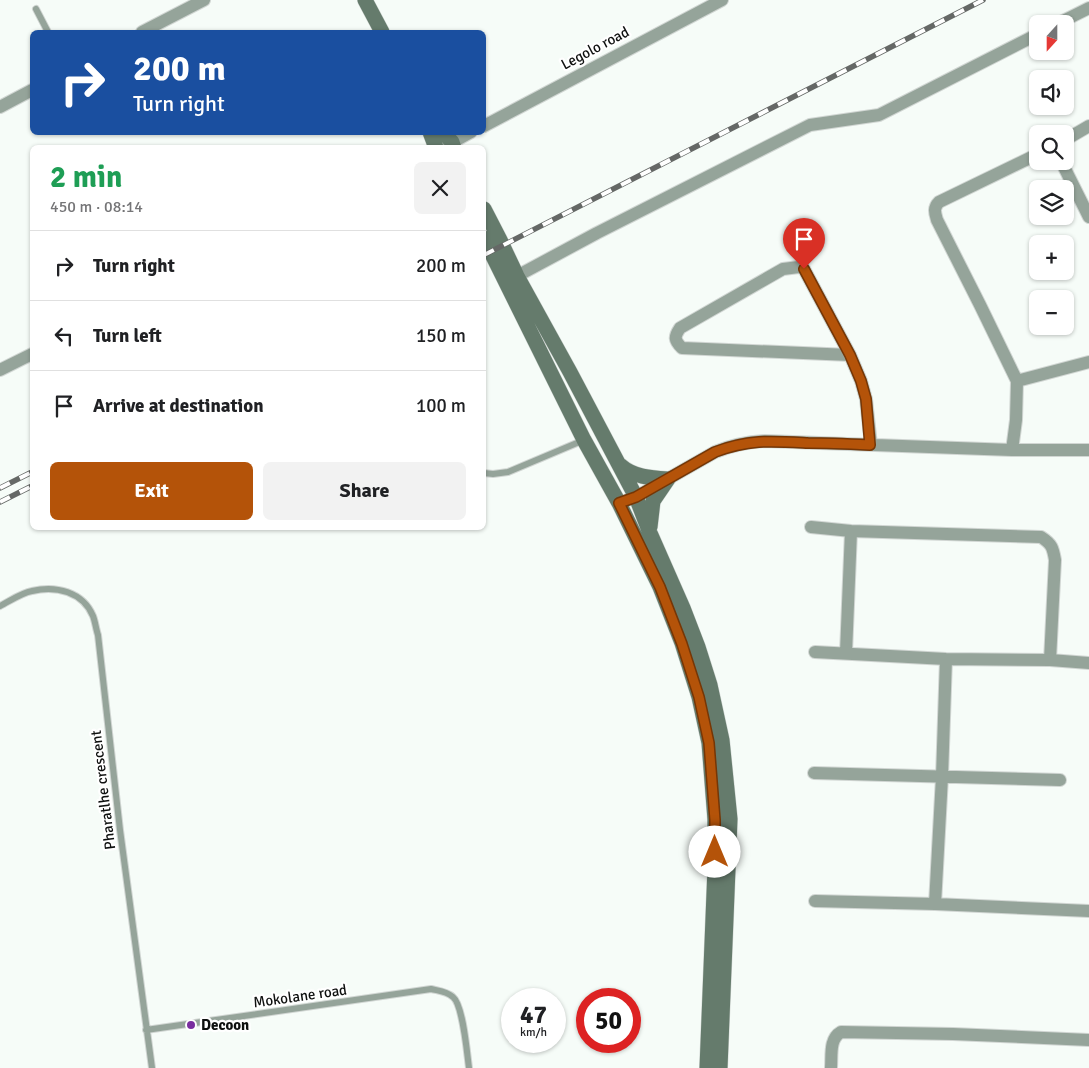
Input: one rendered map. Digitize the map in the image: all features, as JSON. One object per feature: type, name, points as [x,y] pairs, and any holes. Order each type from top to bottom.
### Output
[{"type":"main road","points":[[365,0],[381,30]]},
{"type":"main road","points":[[486,213],[517,276],[636,497],[683,608],[710,685],[722,740],[720,1068]]},
{"type":"main road","points":[[486,242],[584,440],[619,503],[660,587],[682,644],[699,697],[722,820],[715,868],[707,1068]]},
{"type":"main road","points":[[618,463],[635,474],[644,477],[668,479],[653,501],[650,533]]},
{"type":"street","points":[[146,30],[204,0]]},
{"type":"street","name":"Legolo road","points":[[486,125],[722,0]]},
{"type":"street","points":[[1074,16],[1089,8]]},
{"type":"street","points":[[517,276],[810,125],[879,115],[1029,39]]},
{"type":"street","points":[[0,107],[30,91]]},
{"type":"street","points":[[1074,135],[1089,126]]},
{"type":"street","points":[[448,142],[464,135]]},
{"type":"street","points":[[1012,450],[1016,420],[1017,381],[937,220],[935,211],[936,205],[939,202],[1029,158]]},
{"type":"street","points":[[1066,170],[1089,217]]},
{"type":"street","points":[[850,355],[682,348],[676,343],[675,336],[680,328],[782,269],[799,267],[804,269],[850,355],[861,381],[866,399],[870,445]]},
{"type":"street","points":[[0,370],[30,355]]},
{"type":"street","points":[[1017,381],[1089,362]]},
{"type":"street","points":[[619,503],[636,497],[715,452],[745,443],[765,441],[1012,450],[1089,450]]},
{"type":"street","points":[[811,528],[1041,537],[1048,541],[1053,548],[1055,560],[1050,660]]},
{"type":"street","points":[[846,653],[851,531]]},
{"type":"street","points":[[815,652],[946,659],[1050,660],[1089,663]]},
{"type":"street","points":[[935,904],[946,659]]},
{"type":"street","points":[[814,773],[1060,780]]},
{"type":"street","points":[[814,901],[1089,911]]},
{"type":"street","points":[[831,1068],[833,1041],[836,1035],[841,1032],[953,1034],[1089,1040]]},
{"type":"lane","points":[[36,9],[47,30]]},
{"type":"lane","points":[[486,473],[508,472],[584,440]]},
{"type":"lane","name":"Pharatlhe crescent","points":[[0,606],[31,591],[50,588],[70,592],[84,601],[93,615],[98,635],[120,830],[152,1068]]},
{"type":"lane","name":"Mokolane road","points":[[146,1030],[431,990],[445,992],[455,998],[461,1013],[469,1068]]},
{"type":"railway","points":[[486,254],[983,0]]},
{"type":"railway","points":[[0,488],[30,473]]},
{"type":"railway","points":[[0,502],[30,487]]},
{"type":"place","name":"Decoon","points":[[191,1025]]},
{"type":"route","points":[[715,852],[715,820],[709,743],[699,697],[682,644],[660,587],[619,503],[636,497],[715,452],[745,443],[765,441],[870,445],[866,399],[861,381],[850,355],[804,269]]}]
